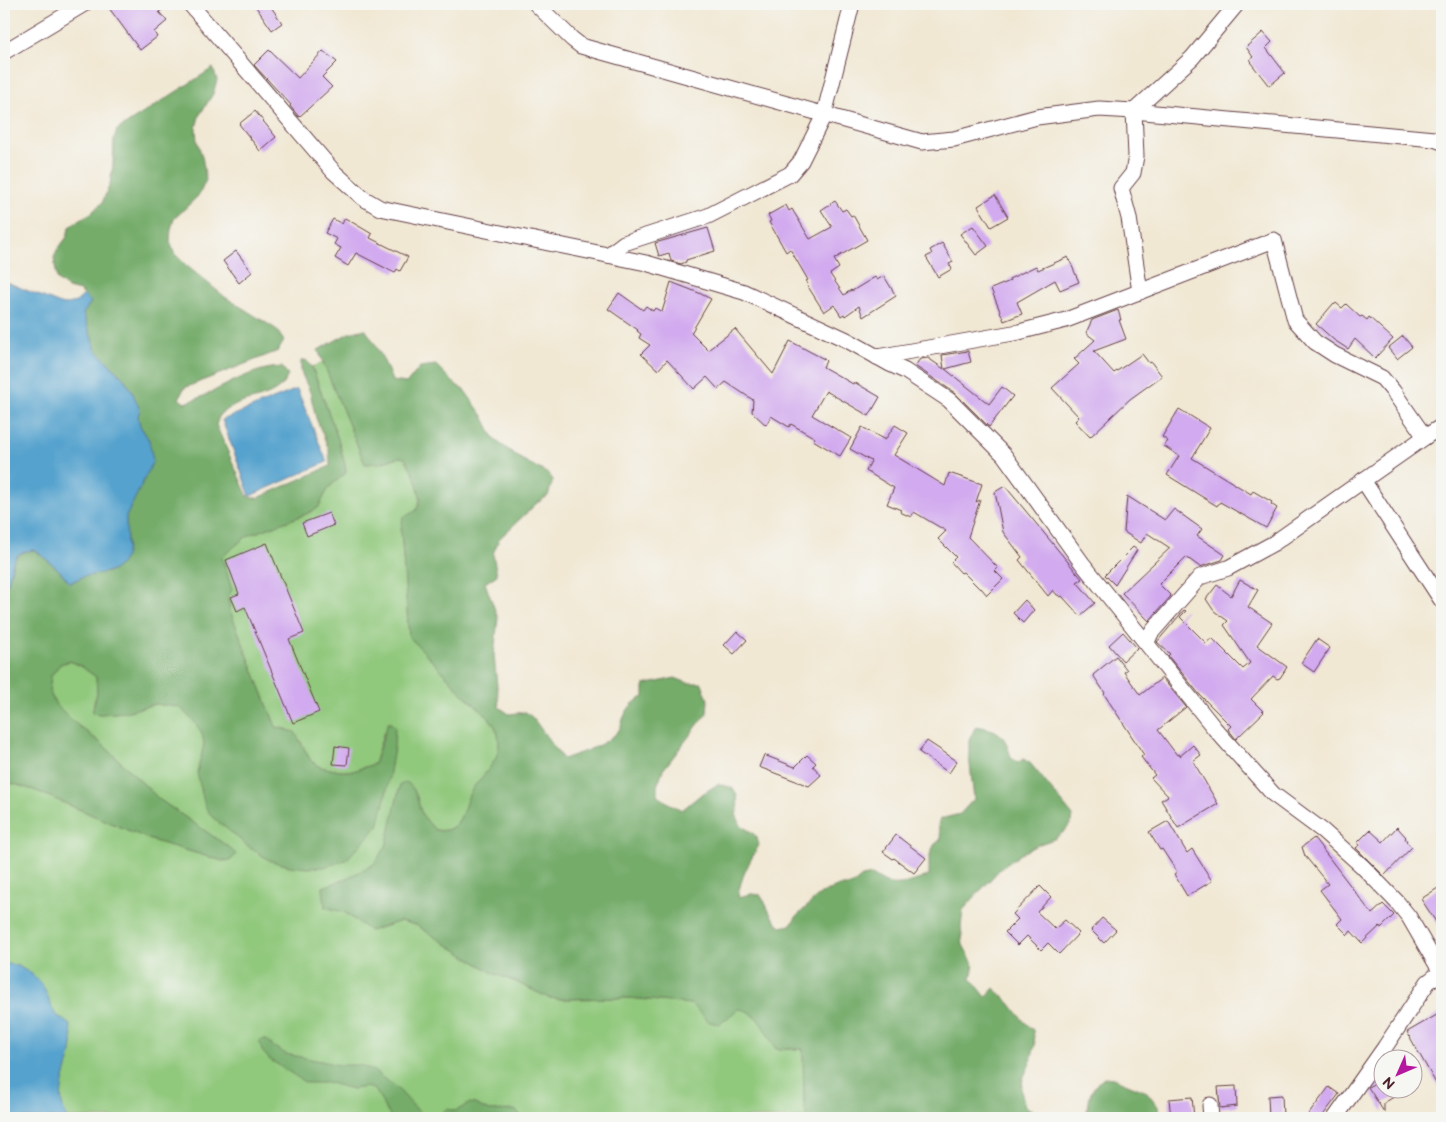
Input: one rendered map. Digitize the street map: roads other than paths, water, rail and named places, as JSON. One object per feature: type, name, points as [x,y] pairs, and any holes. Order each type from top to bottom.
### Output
[{"type":"street","points":[[4,52],[84,4]]},
{"type":"street","points":[[536,4],[581,46],[922,142],[954,139],[1037,117],[1099,109],[1434,139],[1442,142]]},
{"type":"street","points":[[608,255],[624,243],[708,216],[790,174],[801,161],[824,114],[852,4]]},
{"type":"street","points":[[1134,111],[1192,58],[1237,4]]},
{"type":"street","points":[[195,5],[334,172],[363,198],[380,208],[646,263],[744,292],[847,340],[905,370],[949,400],[1004,455],[1082,563],[1216,728],[1273,794],[1323,831],[1384,888],[1409,917],[1442,973],[1428,982],[1335,1118]]},
{"type":"street","points":[[1134,111],[1136,156],[1133,173],[1121,188],[1129,218],[1140,292]]},
{"type":"street","points":[[877,357],[1019,332],[1066,320],[1274,240],[1295,320],[1315,342],[1334,356],[1382,378],[1425,437]]},
{"type":"street","points":[[1147,642],[1151,633],[1200,577],[1228,568],[1274,542],[1442,426]]},
{"type":"street","points":[[1363,480],[1442,601]]},
{"type":"water","points":[[4,281],[63,305],[76,302],[84,295],[91,302],[83,314],[96,350],[124,379],[132,391],[140,410],[138,416],[140,426],[149,440],[153,461],[126,517],[127,547],[125,556],[122,563],[112,571],[82,577],[70,583],[58,569],[35,550],[18,555],[14,559],[4,590]]},
{"type":"water","points":[[297,389],[327,462],[250,496],[222,420]]},
{"type":"water","points":[[4,963],[18,966],[32,974],[43,986],[55,1014],[70,1025],[72,1038],[71,1054],[62,1091],[63,1109],[68,1118],[4,1118]]}]
